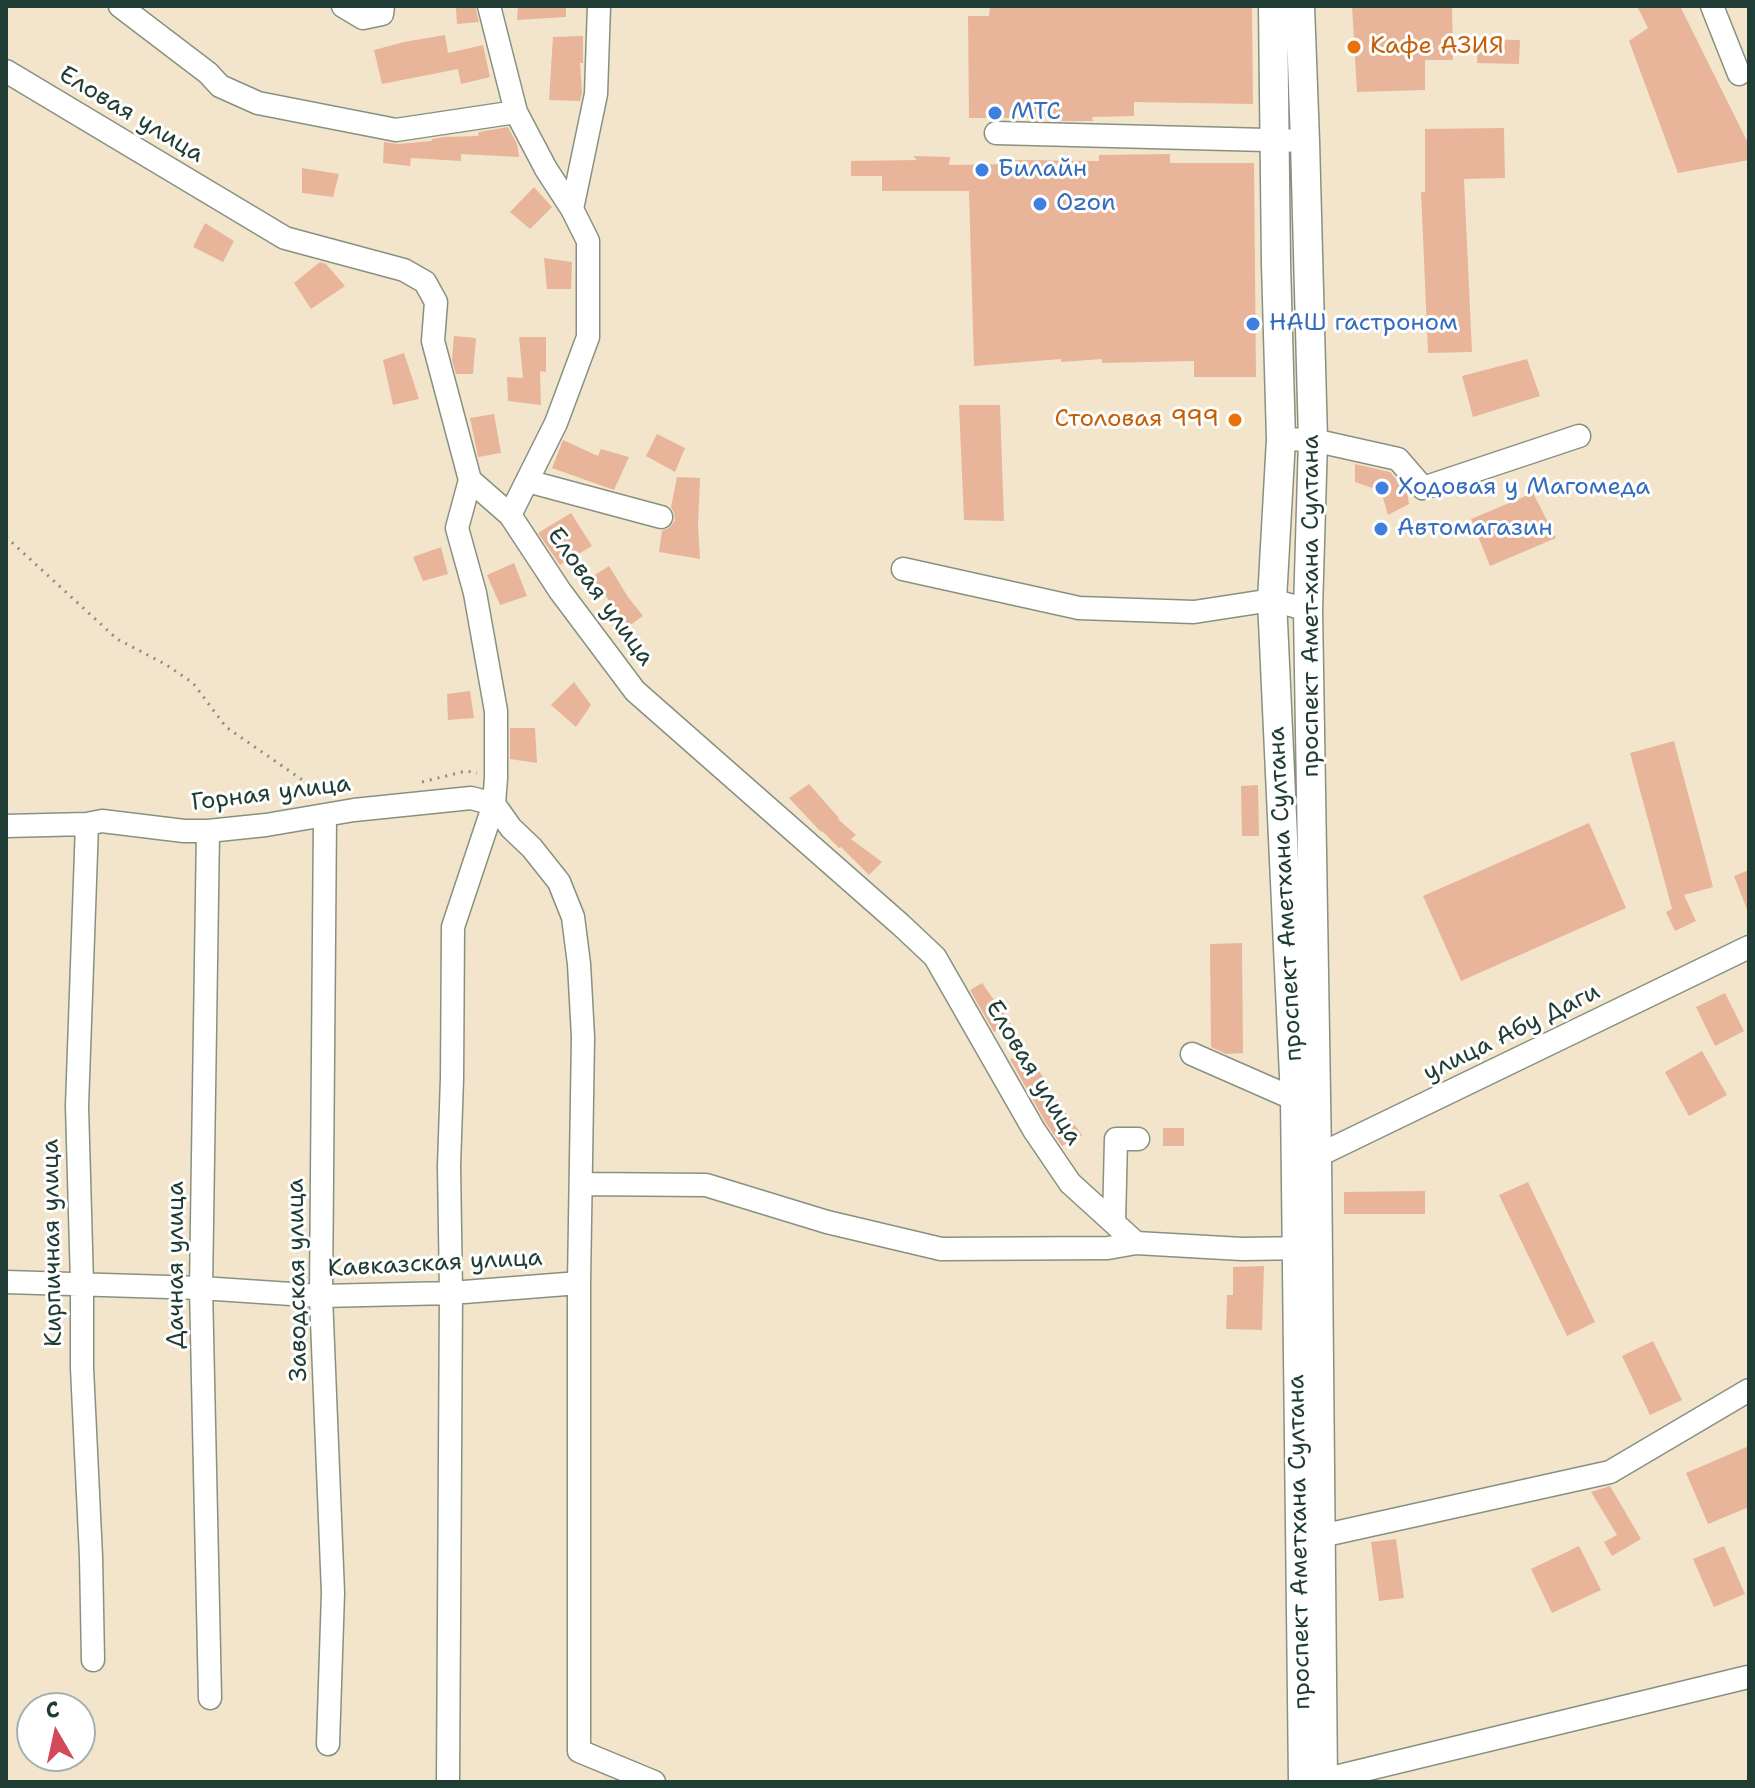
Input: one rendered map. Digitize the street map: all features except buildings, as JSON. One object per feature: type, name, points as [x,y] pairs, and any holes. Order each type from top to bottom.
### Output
[{"type":"main road","name":"проспект Аметхана Султана","points":[[1273,6],[1281,439],[1272,600],[1306,1103]]},
{"type":"main road","name":"проспект Амет-хана Султана","points":[[1300,6],[1313,440],[1308,610],[1306,1103],[1313,1779]]},
{"type":"street","points":[[120,6],[208,73],[220,86],[258,103],[396,130],[516,112]]},
{"type":"street","points":[[343,6],[363,18],[382,14],[383,6]]},
{"type":"street","points":[[489,6],[516,112],[588,241],[588,337],[556,423],[510,515]]},
{"type":"street","points":[[572,209],[596,94],[599,6]]},
{"type":"street","points":[[1712,6],[1739,74]]},
{"type":"street","name":"Еловая улица","points":[[6,71],[285,238],[404,270],[425,282],[436,302],[433,341],[470,480],[510,515],[560,591],[635,691],[935,957],[1034,1130],[1070,1183],[1136,1243]]},
{"type":"street","points":[[996,133],[1305,141]]},
{"type":"street","points":[[1281,439],[1313,440],[1398,459],[1423,488],[1579,436]]},
{"type":"street","points":[[448,1782],[449,1166],[453,927],[494,804],[496,778],[496,711],[475,593],[457,528],[470,480]]},
{"type":"street","points":[[527,481],[661,517]]},
{"type":"street","points":[[903,569],[1079,608],[1194,612],[1272,600],[1308,610]]},
{"type":"street","name":"Горная улица","points":[[6,826],[102,821],[208,831],[324,806],[354,810],[471,798],[494,804]]},
{"type":"street","points":[[494,804],[559,882],[573,917],[579,964],[583,1037],[579,1283],[579,1751],[654,1782]]},
{"type":"street","name":"Заводская улица","points":[[324,806],[321,1296],[333,1593],[328,1744]]},
{"type":"street","name":"Кирпичная улица","points":[[87,824],[77,1106],[82,1368],[93,1660]]},
{"type":"street","name":"Дачная улица","points":[[208,831],[201,1288],[210,1698]]},
{"type":"street","name":"улица Абу Даги","points":[[1306,1153],[1749,947]]},
{"type":"street","points":[[1192,1054],[1306,1103]]},
{"type":"street","points":[[1114,1223],[1116,1139],[1138,1139]]},
{"type":"street","points":[[581,1184],[706,1185],[827,1222],[941,1249],[1108,1248],[1136,1243],[1242,1249],[1308,1248]]},
{"type":"street","name":"Кавказская улица","points":[[6,1282],[201,1288],[321,1296],[451,1293],[579,1283]]},
{"type":"street","points":[[1310,1532],[1610,1472],[1749,1390]]},
{"type":"street","points":[[1313,1779],[1365,1777],[1748,1677]]},
{"type":"path","points":[[6,537],[117,639],[165,664],[193,683],[226,727],[324,806]]},
{"type":"path","points":[[420,783],[466,771],[496,778]]},
{"type":"place","name":"Кафе АЗИЯ","points":[[1354,47]]},
{"type":"place","name":"МТС","points":[[995,113]]},
{"type":"place","name":"Билайн","points":[[982,170]]},
{"type":"place","name":"Ozon","points":[[1040,204]]},
{"type":"place","name":"НАШ гастроном","points":[[1253,324]]},
{"type":"place","name":"Столовая 999","points":[[1235,420]]},
{"type":"place","name":"Ходовая у Магомеда","points":[[1382,488]]},
{"type":"place","name":"Автомагазин","points":[[1381,529]]}]
